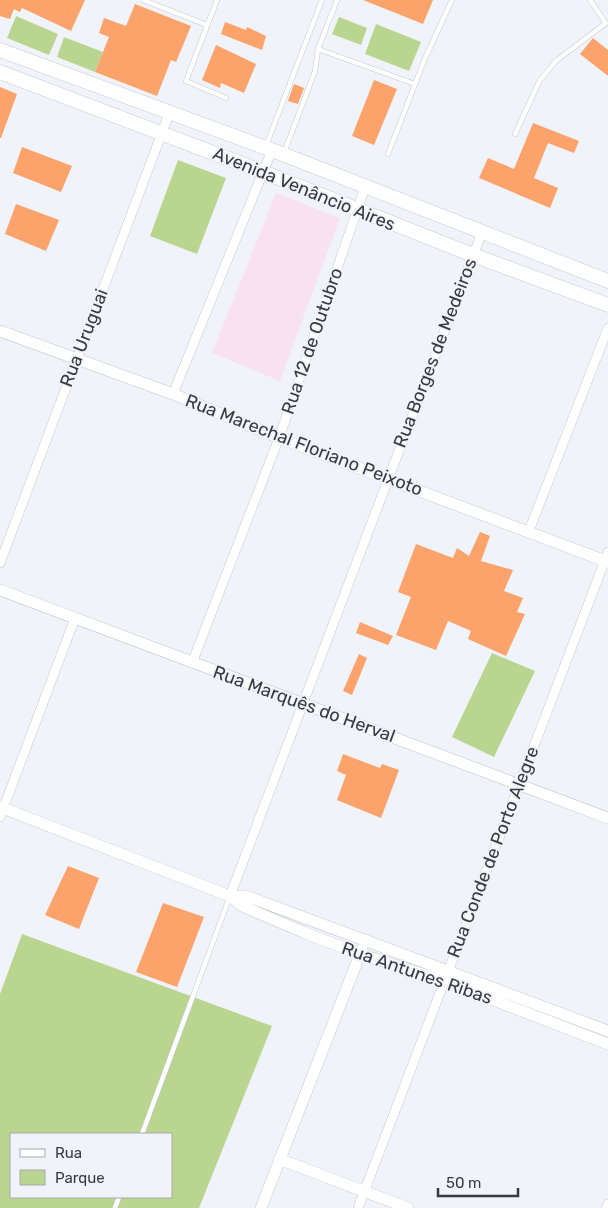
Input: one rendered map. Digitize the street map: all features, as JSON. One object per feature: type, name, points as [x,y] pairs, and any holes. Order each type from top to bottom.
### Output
[{"type":"main road","name":"Avenida Venâncio Aires","points":[[0,50],[273,151],[608,281]]},
{"type":"main road","name":"Avenida Venâncio Aires","points":[[0,72],[263,172],[473,256],[608,305]]},
{"type":"main road","points":[[558,287],[566,265]]},
{"type":"street","name":"Rua Uruguai","points":[[0,563],[169,114]]},
{"type":"street","points":[[174,394],[273,151]]},
{"type":"street","name":"Rua 12 de Outubro","points":[[192,663],[279,438],[365,187]]},
{"type":"street","name":"Rua Borges de Medeiros","points":[[230,896],[482,232]]},
{"type":"street","points":[[529,531],[608,328]]},
{"type":"street","name":"Rua Marechal Floriano Peixoto","points":[[0,331],[174,394],[279,438],[607,558]]},
{"type":"street","name":"Rua Conde de Porto Alegre","points":[[358,1208],[518,784],[607,558]]},
{"type":"street","name":"Rua Marquês do Herval","points":[[0,590],[608,818]]},
{"type":"street","points":[[1,811],[75,618]]},
{"type":"street","name":"Rua Antunes Ribas","points":[[1,811],[230,896],[242,906],[360,954],[446,976]]},
{"type":"street","name":"Rua Antunes Ribas","points":[[230,896],[246,896],[446,976],[532,1008],[608,1030]]},
{"type":"street","points":[[303,932],[308,921]]},
{"type":"street","points":[[261,1208],[365,942]]},
{"type":"street","name":"Rua Antunes Ribas","points":[[532,1008],[608,1044]]},
{"type":"street","points":[[279,1159],[408,1208]]},
{"type":"street","points":[[606,1208],[608,1204]]},
{"type":"lane","points":[[143,0],[208,25]]},
{"type":"lane","points":[[217,0],[186,81],[226,98]]},
{"type":"lane","points":[[273,151],[322,0]]},
{"type":"lane","points":[[273,151],[314,72],[318,49],[337,0]]},
{"type":"lane","points":[[388,154],[415,84],[452,0]]},
{"type":"lane","points":[[515,134],[540,80],[556,61],[606,23],[590,0]]},
{"type":"lane","points":[[318,49],[415,84]]},
{"type":"lane","points":[[142,1133],[230,896]]},
{"type":"shaded area","points":[[276,193],[340,218],[280,381],[212,353]]},
{"type":"green space","points":[[16,16],[58,34],[49,55],[7,38]]},
{"type":"green space","points":[[339,17],[367,28],[361,45],[332,34]]},
{"type":"green space","points":[[376,24],[421,42],[409,71],[365,54]]},
{"type":"green space","points":[[64,37],[103,52],[95,72],[57,57]]},
{"type":"green space","points":[[178,160],[226,178],[197,254],[150,236]]},
{"type":"green space","points":[[492,653],[535,671],[494,757],[452,737]]},
{"type":"green space","points":[[22,934],[272,1026],[199,1208],[0,1208],[0,994]]},
{"type":"building","points":[[0,0],[85,0],[71,31],[22,8],[20,12],[14,9],[10,19],[0,16]]},
{"type":"building","points":[[363,0],[433,0],[423,24]]},
{"type":"building","points":[[135,4],[191,26],[176,62],[171,60],[157,96],[95,72],[109,37],[99,33],[104,18],[126,26]]},
{"type":"building","points":[[225,22],[246,30],[247,27],[266,36],[262,50],[221,34]]},
{"type":"building","points":[[593,38],[608,50],[608,76],[580,54]]},
{"type":"building","points":[[216,45],[256,64],[244,93],[221,83],[220,88],[202,80]]},
{"type":"building","points":[[374,80],[397,89],[374,145],[352,136]]},
{"type":"building","points":[[294,84],[304,88],[298,104],[288,101]]},
{"type":"building","points":[[0,87],[17,94],[1,138],[0,138]]},
{"type":"building","points":[[533,123],[579,141],[574,153],[548,143],[534,178],[558,188],[550,208],[479,178],[488,158],[514,169]]},
{"type":"building","points":[[22,147],[72,166],[61,192],[13,173]]},
{"type":"building","points":[[16,204],[59,220],[46,251],[5,234]]},
{"type":"building","points":[[480,532],[490,536],[481,561],[513,570],[504,591],[523,598],[517,612],[525,614],[506,656],[468,639],[471,631],[448,621],[436,650],[396,635],[411,597],[398,592],[416,544],[453,558],[457,548],[469,556]]},
{"type":"building","points":[[360,622],[393,636],[388,645],[356,633]]},
{"type":"building","points":[[359,654],[367,658],[352,695],[343,691]]},
{"type":"building","points":[[343,754],[380,768],[382,764],[399,770],[381,818],[337,800],[346,775],[337,771]]},
{"type":"building","points":[[68,866],[99,878],[79,929],[45,915]]},
{"type":"building","points":[[163,903],[204,917],[177,987],[136,972]]}]
